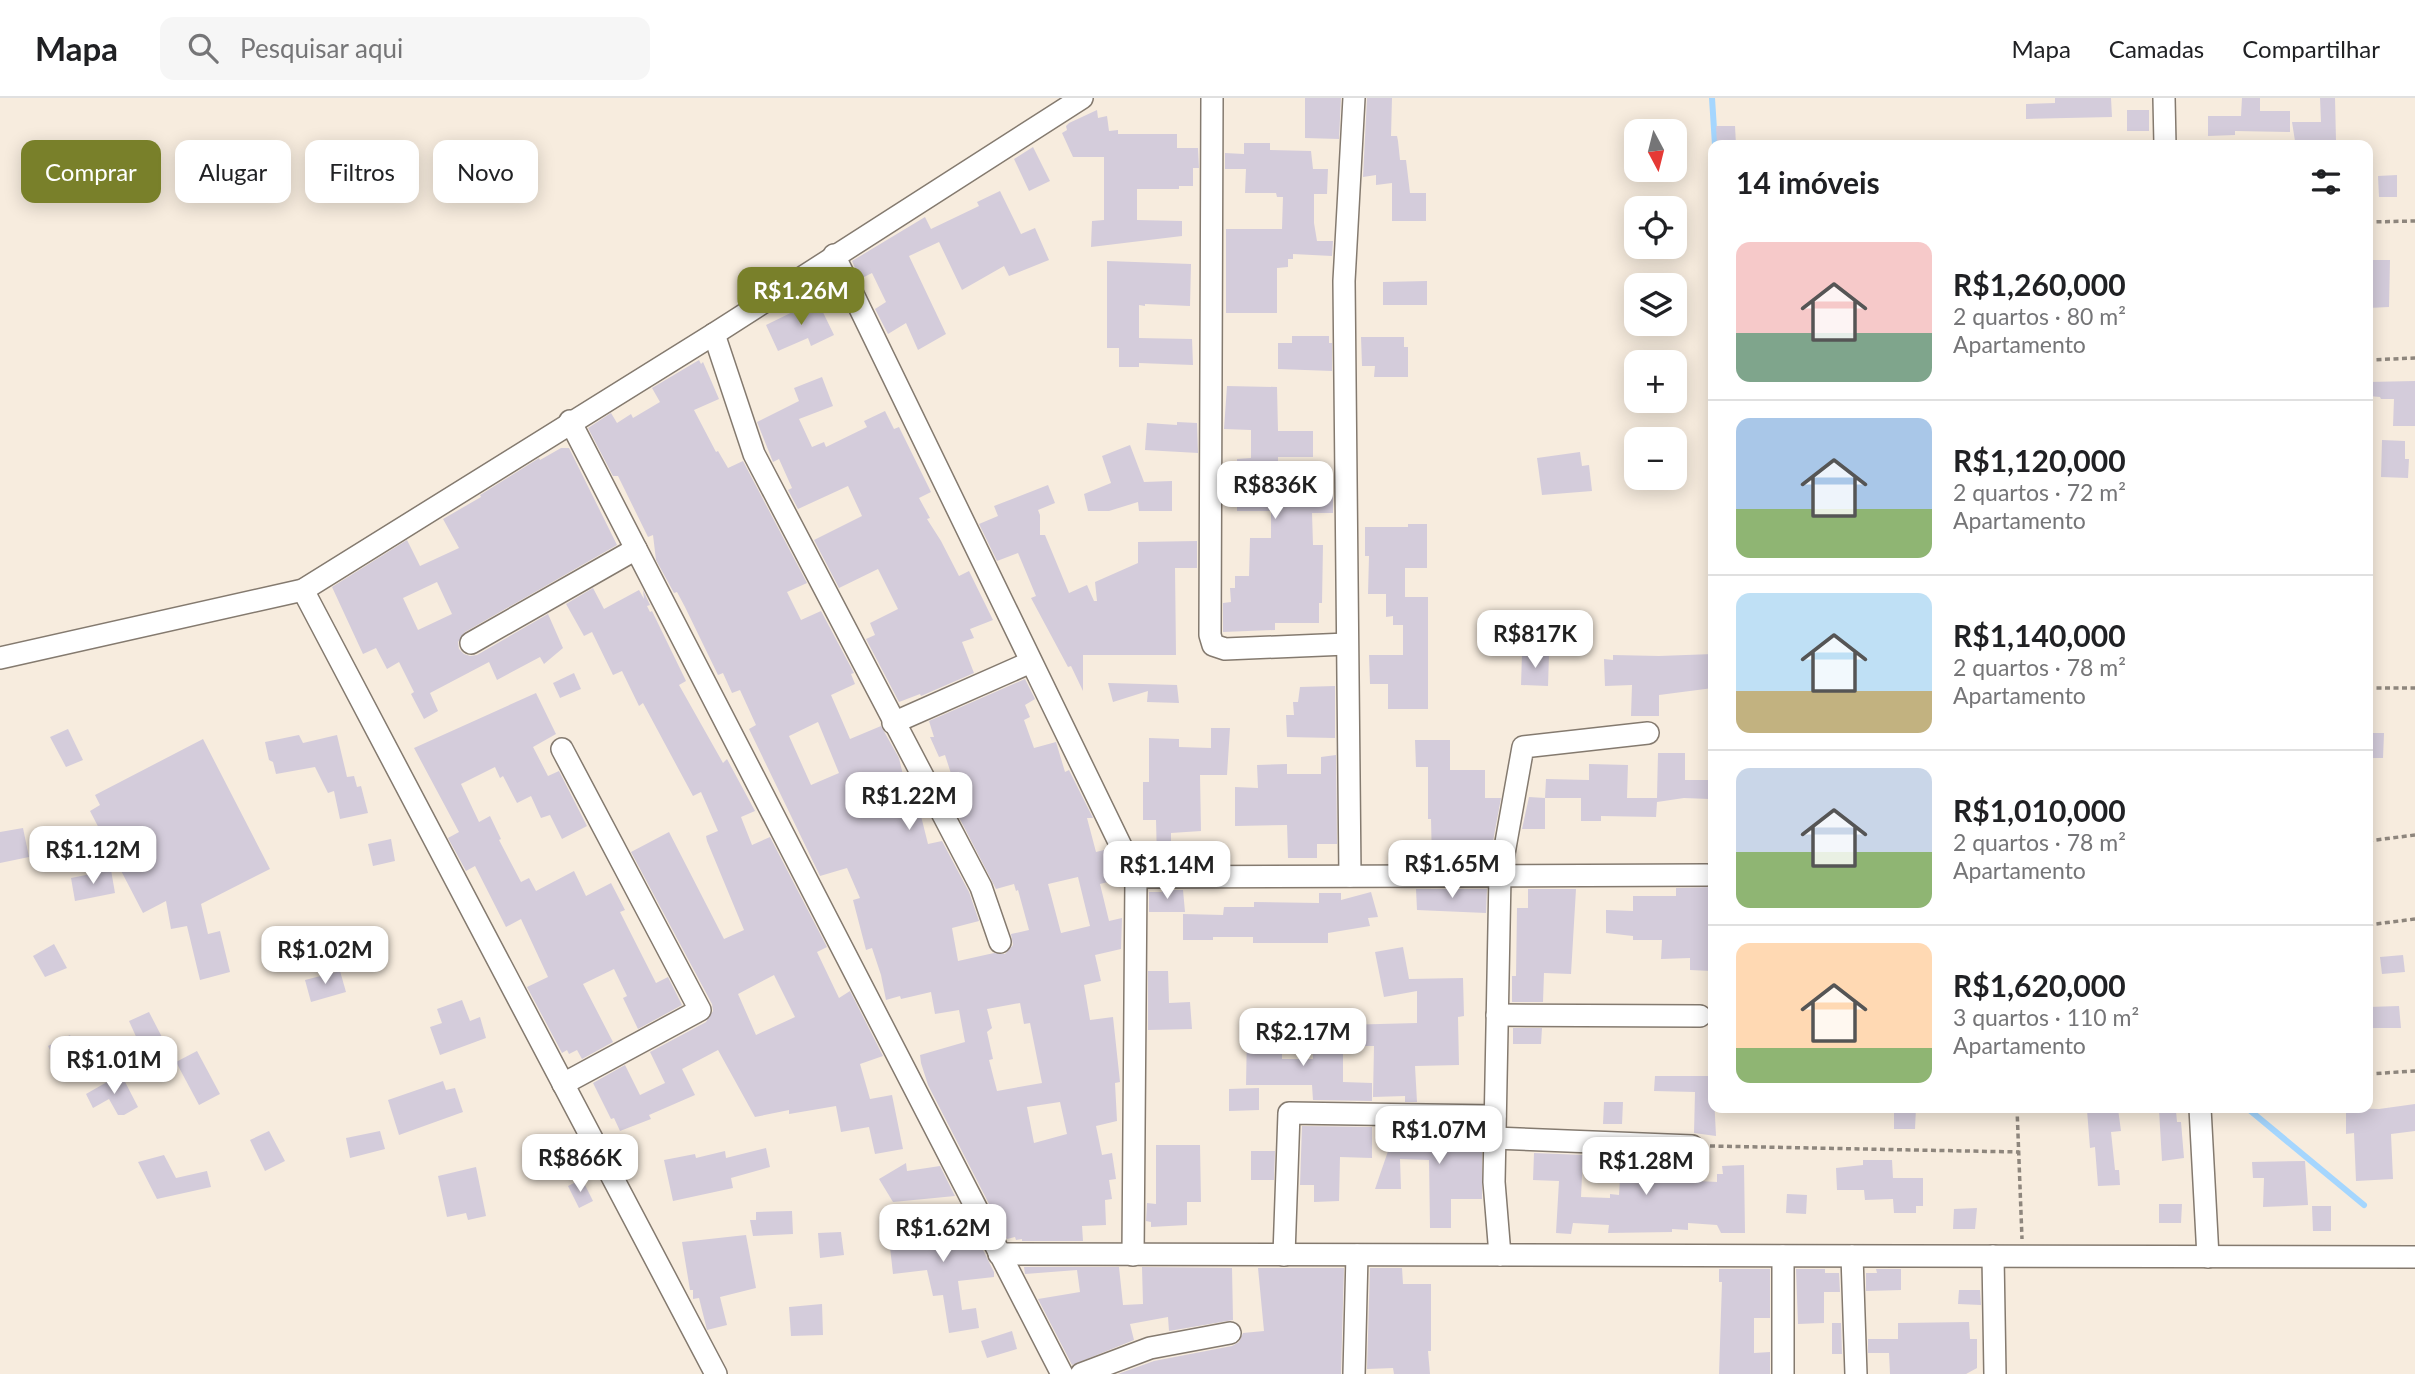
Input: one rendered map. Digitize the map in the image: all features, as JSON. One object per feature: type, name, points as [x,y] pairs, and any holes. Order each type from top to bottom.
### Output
[{"type":"street","points":[[0,658],[303,590],[570,421],[714,334],[1082,98]]},
{"type":"street","points":[[1212,98],[1210,635],[1213,645],[1225,649],[1347,644]]},
{"type":"street","points":[[1350,876],[1344,281],[1354,98]]},
{"type":"street","points":[[2164,98],[2165,140]]},
{"type":"street","points":[[834,255],[1136,877],[1133,1255]]},
{"type":"street","points":[[714,334],[754,454],[981,887],[1000,942]]},
{"type":"street","points":[[570,421],[1062,1374]]},
{"type":"street","points":[[471,643],[636,550]]},
{"type":"street","points":[[303,590],[716,1374]]},
{"type":"street","points":[[893,723],[1031,662]]},
{"type":"street","points":[[1500,1255],[1494,1182],[1494,1138],[1500,876],[1523,747],[1648,733]]},
{"type":"street","points":[[562,749],[700,1010],[563,1084]]},
{"type":"street","points":[[1136,877],[1707,875]]},
{"type":"street","points":[[1497,1015],[1700,1016]]},
{"type":"street","points":[[1284,1255],[1289,1113],[1495,1116]]},
{"type":"street","points":[[2200,1113],[2208,1256]]},
{"type":"street","points":[[1494,1138],[1692,1146]]},
{"type":"street","points":[[999,1254],[2415,1257]]},
{"type":"street","points":[[1354,1374],[1357,1255]]},
{"type":"street","points":[[1783,1256],[1783,1374]]},
{"type":"street","points":[[1852,1256],[1856,1374]]},
{"type":"street","points":[[1993,1256],[1995,1374]]},
{"type":"street","points":[[1081,1374],[1150,1348],[1230,1333]]},
{"type":"path","points":[[2373,222],[2415,221]]},
{"type":"path","points":[[2373,360],[2415,358]]},
{"type":"path","points":[[2373,688],[2415,688]]},
{"type":"path","points":[[2373,840],[2415,835]]},
{"type":"path","points":[[2373,924],[2415,919]]},
{"type":"path","points":[[2373,1074],[2415,1071]]},
{"type":"path","points":[[2017,1113],[2022,1256]]},
{"type":"path","points":[[1692,1146],[2019,1152]]},
{"type":"building","points":[[1305,98],[1341,98],[1339,139],[1305,138]]},
{"type":"building","points":[[1367,98],[1392,98],[1391,136],[1397,136],[1400,160],[1406,160],[1410,193],[1426,193],[1426,221],[1392,221],[1392,183],[1376,185],[1376,175],[1363,177]]},
{"type":"building","points":[[2055,98],[2111,98],[2112,117],[2026,119],[2026,104],[2055,103]]},
{"type":"building","points":[[2242,98],[2260,98],[2260,111],[2290,111],[2290,132],[2235,131],[2235,135],[2208,136],[2208,116],[2241,116]]},
{"type":"building","points":[[2320,98],[2335,98],[2336,140],[2295,140],[2292,122],[2321,122]]},
{"type":"building","points":[[1097,110],[1098,118],[1107,116],[1109,131],[1118,130],[1118,134],[1177,134],[1177,148],[1198,148],[1199,168],[1193,168],[1193,186],[1179,186],[1179,189],[1137,189],[1137,220],[1182,221],[1182,236],[1091,247],[1092,221],[1104,220],[1104,157],[1073,157],[1062,133],[1067,130],[1069,123]]},
{"type":"building","points":[[2127,110],[2149,110],[2149,131],[2127,131]]},
{"type":"building","points":[[1716,126],[1735,126],[1736,140],[1717,140]]},
{"type":"building","points":[[1244,143],[1270,143],[1270,150],[1311,151],[1313,169],[1328,169],[1327,194],[1314,194],[1314,223],[1317,241],[1333,241],[1332,256],[1293,254],[1293,259],[1288,259],[1288,267],[1277,268],[1277,313],[1226,313],[1226,229],[1282,229],[1283,197],[1277,197],[1276,193],[1245,193],[1246,169],[1225,169],[1225,153],[1244,154]]},
{"type":"building","points":[[1033,147],[1050,181],[1029,191],[1014,159]]},
{"type":"building","points":[[2397,175],[2397,197],[2379,197],[2378,176]]},
{"type":"building","points":[[1000,191],[1021,234],[1035,228],[1049,260],[1009,276],[1004,266],[962,290],[939,242],[909,256],[946,334],[918,350],[906,323],[888,334],[875,309],[886,302],[872,273],[860,279],[852,261],[925,217],[931,229],[979,206],[977,202]]},
{"type":"building","points":[[2373,260],[2390,260],[2389,307],[2373,308]]},
{"type":"building","points":[[1107,261],[1191,264],[1190,306],[1139,305],[1139,338],[1192,339],[1193,365],[1139,363],[1139,367],[1119,367],[1119,348],[1107,348]]},
{"type":"building","points":[[1427,281],[1427,305],[1383,305],[1383,282]]},
{"type":"building","points":[[817,300],[834,335],[811,346],[808,338],[778,351],[766,325]]},
{"type":"building","points":[[1292,336],[1329,336],[1329,343],[1332,343],[1332,371],[1278,369],[1278,343],[1292,343]]},
{"type":"building","points":[[1361,337],[1404,337],[1404,347],[1408,347],[1408,377],[1374,377],[1375,366],[1362,366]]},
{"type":"building","points":[[699,360],[701,364],[703,362],[719,399],[694,410],[716,452],[718,451],[728,468],[743,461],[807,583],[787,592],[801,620],[821,611],[854,673],[851,674],[855,684],[831,695],[850,739],[881,726],[899,758],[903,775],[897,776],[901,786],[898,787],[908,819],[921,816],[928,844],[942,841],[969,892],[979,921],[952,928],[958,961],[994,953],[1005,954],[1013,945],[1011,934],[1029,930],[1018,890],[1016,891],[1014,884],[996,889],[946,792],[956,789],[945,755],[939,757],[930,737],[934,737],[929,721],[1025,679],[1035,699],[1025,705],[1030,717],[1024,720],[1034,748],[1056,742],[1065,772],[1069,770],[1093,818],[1087,818],[1096,852],[1108,849],[1119,879],[1100,884],[1109,921],[1122,918],[1121,949],[1095,955],[1101,981],[1084,985],[1090,1020],[1113,1017],[1120,1082],[1115,1083],[1117,1121],[1096,1126],[1102,1155],[1112,1153],[1116,1179],[1109,1180],[1112,1199],[1105,1200],[1106,1225],[1082,1226],[1083,1241],[1022,1241],[1016,1240],[1015,1237],[1007,1239],[928,1085],[921,1063],[920,1055],[965,1042],[959,1010],[935,1014],[931,992],[886,1000],[872,948],[866,950],[853,900],[860,898],[847,868],[820,876],[749,729],[756,725],[740,690],[732,693],[723,673],[718,675],[677,592],[674,593],[656,560],[653,535],[648,537],[618,476],[613,476],[588,428],[611,413],[617,423],[631,414],[633,418],[660,402],[652,388]],"holes":[[[818,722],[839,773],[811,785],[789,736]],[[1078,877],[1090,926],[1061,933],[1048,884]],[[1020,1003],[1024,1024],[1030,1023],[1042,1083],[997,1091],[989,1060],[993,1059],[987,1032],[992,1028],[987,1009]],[[1060,1102],[1067,1134],[1034,1143],[1027,1107]]]},
{"type":"building","points":[[822,377],[833,406],[799,419],[812,447],[824,442],[826,447],[867,427],[864,421],[885,411],[894,429],[899,427],[931,492],[919,498],[930,518],[927,519],[959,576],[969,571],[993,620],[970,629],[974,638],[962,642],[974,673],[921,696],[920,694],[899,702],[866,639],[875,635],[870,623],[898,609],[878,569],[839,588],[814,540],[862,516],[848,486],[798,509],[788,490],[792,488],[779,459],[773,462],[757,422],[799,401],[794,388]]},
{"type":"building","points":[[2415,381],[2415,426],[2393,426],[2394,399],[2373,396],[2373,382]]},
{"type":"building","points":[[1227,386],[1277,387],[1278,431],[1313,431],[1313,457],[1278,457],[1278,488],[1333,488],[1333,513],[1312,513],[1313,545],[1323,545],[1319,623],[1275,623],[1275,630],[1223,632],[1223,603],[1231,602],[1230,588],[1235,588],[1235,576],[1249,576],[1250,538],[1271,538],[1271,511],[1237,511],[1237,459],[1251,458],[1251,430],[1224,429]]},
{"type":"building","points":[[1177,422],[1197,423],[1198,453],[1145,450],[1147,423],[1177,425]]},
{"type":"building","points":[[2382,440],[2405,441],[2405,459],[2409,459],[2408,478],[2381,477]]},
{"type":"building","points":[[1130,445],[1144,482],[1172,481],[1172,511],[1139,511],[1138,502],[1109,511],[1088,511],[1084,494],[1111,483],[1102,456]]},
{"type":"building","points":[[561,448],[569,448],[617,545],[465,632],[458,642],[459,649],[464,654],[477,655],[548,614],[563,648],[544,664],[540,657],[497,680],[489,662],[430,693],[438,711],[424,719],[399,662],[387,669],[376,648],[363,654],[332,587],[407,540],[420,566],[459,548],[443,519],[539,458],[540,460]],"holes":[[[437,582],[452,614],[418,630],[403,598]]]},
{"type":"building","points":[[1580,452],[1582,466],[1589,465],[1592,491],[1542,495],[1537,458]]},
{"type":"building","points":[[1048,485],[1055,503],[1038,510],[1040,535],[1045,535],[1069,593],[1087,585],[1094,601],[1097,601],[1095,582],[1138,563],[1138,542],[1197,541],[1197,568],[1175,568],[1176,655],[1083,655],[1083,691],[1031,598],[1036,596],[1018,553],[997,561],[979,524],[998,516],[994,506]]},
{"type":"building","points":[[1408,524],[1427,524],[1427,568],[1405,568],[1405,597],[1428,597],[1428,709],[1388,709],[1388,684],[1370,684],[1369,655],[1403,655],[1403,625],[1393,625],[1393,616],[1386,617],[1386,594],[1368,594],[1369,556],[1365,556],[1365,527],[1408,527]]},
{"type":"building","points":[[593,588],[604,609],[639,590],[644,599],[643,590],[650,605],[647,606],[650,612],[652,611],[686,681],[679,685],[723,763],[727,759],[755,811],[741,817],[752,845],[770,837],[827,947],[817,952],[839,998],[850,991],[883,1056],[860,1064],[870,1099],[892,1095],[903,1149],[875,1154],[869,1127],[841,1132],[836,1106],[789,1114],[789,1110],[755,1117],[718,1050],[682,1069],[695,1095],[649,1115],[651,1119],[620,1131],[614,1118],[611,1119],[593,1083],[625,1065],[640,1095],[665,1083],[650,1052],[706,1022],[713,1011],[712,1004],[631,852],[669,832],[724,939],[744,930],[707,841],[706,836],[718,831],[701,792],[693,796],[643,703],[639,706],[622,671],[613,675],[592,632],[584,636],[566,604]],"holes":[[[774,975],[795,1017],[756,1035],[738,994]]]},
{"type":"building","points":[[1522,654],[1549,655],[1548,686],[1521,685]]},
{"type":"building","points":[[1708,654],[1708,689],[1659,695],[1659,716],[1631,716],[1632,685],[1605,686],[1604,659],[1613,660],[1613,655]]},
{"type":"building","points":[[574,673],[581,689],[560,698],[553,683]]},
{"type":"building","points":[[1108,683],[1177,685],[1179,703],[1147,702],[1148,691],[1113,702]]},
{"type":"building","points":[[1335,686],[1335,738],[1287,737],[1286,715],[1294,715],[1293,702],[1298,702],[1300,687]]},
{"type":"building","points":[[536,693],[556,734],[533,747],[548,776],[559,771],[587,826],[562,839],[550,815],[541,818],[531,796],[517,803],[503,776],[500,778],[495,767],[461,784],[479,822],[490,816],[521,882],[529,878],[536,891],[574,871],[586,896],[611,883],[625,910],[620,912],[656,983],[668,977],[682,1005],[638,1029],[623,998],[627,996],[614,969],[583,984],[613,1042],[582,1059],[577,1050],[569,1054],[567,1050],[562,1053],[527,987],[548,977],[521,919],[506,927],[475,866],[466,871],[448,838],[459,832],[414,748]]},
{"type":"building","points":[[1211,728],[1230,728],[1227,775],[1200,775],[1201,831],[1171,833],[1171,859],[1157,859],[1156,820],[1143,820],[1143,782],[1149,782],[1149,738],[1179,739],[1179,747],[1211,748]]},
{"type":"building","points":[[68,729],[83,760],[66,767],[50,737]]},
{"type":"building","points":[[2373,733],[2384,733],[2383,758],[2373,758]]},
{"type":"building","points":[[299,735],[303,743],[337,735],[347,777],[354,776],[357,787],[361,786],[368,813],[340,819],[334,791],[328,793],[315,767],[276,774],[265,742]]},
{"type":"building","points":[[203,739],[270,869],[201,904],[208,934],[220,931],[230,972],[200,980],[187,926],[171,929],[166,901],[143,913],[90,811],[100,805],[95,795]]},
{"type":"building","points":[[1415,740],[1450,740],[1450,770],[1485,770],[1485,798],[1501,798],[1489,863],[1432,863],[1431,819],[1428,819],[1428,767],[1416,767]]},
{"type":"building","points":[[1658,753],[1685,753],[1685,780],[1708,780],[1708,799],[1684,798],[1657,802],[1656,817],[1601,816],[1601,821],[1581,821],[1581,798],[1545,798],[1546,779],[1589,780],[1589,764],[1628,765],[1627,798],[1657,798]]},
{"type":"building","points":[[1336,755],[1337,844],[1317,844],[1317,858],[1288,858],[1287,825],[1235,826],[1235,787],[1258,788],[1257,765],[1287,764],[1287,774],[1321,774],[1321,757]]},
{"type":"building","points":[[1529,797],[1545,798],[1545,829],[1522,829]]},
{"type":"building","points":[[23,828],[29,857],[0,863],[0,832]]},
{"type":"building","points":[[391,839],[395,861],[373,866],[368,844]]},
{"type":"building","points":[[111,870],[115,893],[75,901],[71,878]]},
{"type":"building","points":[[1708,887],[1708,971],[1690,970],[1690,958],[1661,959],[1662,940],[1633,940],[1633,936],[1606,933],[1606,910],[1633,911],[1633,896],[1676,896],[1676,888]]},
{"type":"building","points":[[1416,889],[1487,889],[1486,913],[1417,910]]},
{"type":"building","points":[[1528,889],[1576,889],[1571,974],[1544,973],[1543,1002],[1512,1002],[1512,976],[1516,976],[1517,908],[1528,908]]},
{"type":"building","points":[[1183,890],[1185,912],[1149,912],[1149,892]]},
{"type":"building","points":[[1371,892],[1378,917],[1368,918],[1370,926],[1328,933],[1328,943],[1253,943],[1253,937],[1183,940],[1183,914],[1223,915],[1224,907],[1254,907],[1254,902],[1319,903],[1319,893],[1341,893],[1341,900]]},
{"type":"building","points":[[54,944],[67,968],[45,977],[33,956]]},
{"type":"building","points":[[1403,947],[1409,979],[1463,978],[1464,1016],[1458,1017],[1459,1065],[1415,1066],[1417,1102],[1405,1102],[1405,1096],[1373,1097],[1374,1046],[1343,1046],[1343,1025],[1417,1023],[1417,991],[1384,997],[1375,952]]},
{"type":"building","points":[[2403,955],[2405,972],[2382,974],[2380,957]]},
{"type":"building","points":[[340,971],[346,992],[311,1002],[305,980]]},
{"type":"building","points":[[1148,971],[1168,971],[1169,1003],[1190,1002],[1192,1029],[1148,1030]]},
{"type":"building","points":[[462,1000],[470,1021],[480,1017],[486,1038],[440,1055],[430,1027],[442,1023],[437,1009]]},
{"type":"building","points":[[2399,1006],[2401,1028],[2373,1028],[2373,1007]]},
{"type":"building","points":[[149,1012],[164,1041],[143,1052],[129,1021]]},
{"type":"building","points":[[1513,1028],[1542,1028],[1541,1044],[1513,1044]]},
{"type":"building","points":[[1247,1032],[1282,1032],[1282,1059],[1313,1059],[1312,1038],[1343,1037],[1343,1082],[1372,1083],[1372,1101],[1313,1100],[1312,1085],[1246,1085]]},
{"type":"building","points":[[70,1035],[83,1060],[60,1071],[48,1046]]},
{"type":"building","points":[[197,1051],[220,1094],[199,1105],[176,1062]]},
{"type":"building","points":[[121,1074],[138,1107],[124,1115],[118,1115],[109,1099],[93,1108],[86,1094]]},
{"type":"building","points":[[1655,1076],[1708,1076],[1708,1113],[1715,1113],[1716,1136],[1694,1133],[1695,1092],[1654,1091]]},
{"type":"building","points":[[443,1081],[446,1090],[455,1088],[463,1112],[399,1135],[388,1100]]},
{"type":"building","points":[[1259,1088],[1259,1110],[1229,1111],[1229,1089]]},
{"type":"building","points":[[1604,1102],[1623,1102],[1622,1124],[1603,1124]]},
{"type":"building","points":[[2415,1104],[2415,1131],[2391,1134],[2393,1179],[2356,1181],[2354,1133],[2346,1134],[2346,1113],[2373,1113],[2373,1109]]},
{"type":"building","points":[[1894,1113],[1916,1113],[1915,1129],[1894,1129]]},
{"type":"building","points":[[2087,1113],[2119,1113],[2121,1131],[2111,1132],[2115,1170],[2119,1170],[2120,1185],[2098,1186],[2095,1147],[2090,1148]]},
{"type":"building","points":[[2159,1113],[2176,1113],[2177,1122],[2181,1122],[2184,1158],[2162,1161]]},
{"type":"building","points":[[1302,1126],[1372,1127],[1372,1158],[1340,1157],[1339,1201],[1314,1202],[1314,1185],[1300,1185]]},
{"type":"building","points":[[1396,1128],[1482,1129],[1482,1199],[1451,1199],[1451,1228],[1430,1228],[1429,1160],[1400,1159],[1401,1189],[1375,1189]]},
{"type":"building","points":[[269,1131],[285,1161],[265,1171],[250,1140]]},
{"type":"building","points":[[380,1131],[385,1149],[350,1158],[346,1138]]},
{"type":"building","points":[[1156,1145],[1200,1145],[1201,1202],[1187,1202],[1187,1225],[1151,1227],[1151,1222],[1146,1221],[1147,1203],[1156,1204]]},
{"type":"building","points":[[766,1148],[770,1167],[731,1178],[733,1188],[673,1201],[664,1160],[695,1154],[696,1158],[725,1151],[726,1158]]},
{"type":"building","points":[[1251,1151],[1275,1151],[1274,1180],[1251,1180]]},
{"type":"building","points":[[1534,1153],[1583,1155],[1581,1197],[1610,1198],[1610,1194],[1619,1195],[1621,1162],[1631,1163],[1632,1157],[1681,1159],[1680,1180],[1717,1182],[1717,1174],[1723,1174],[1722,1166],[1744,1165],[1745,1233],[1721,1233],[1717,1225],[1688,1223],[1688,1230],[1672,1229],[1672,1232],[1608,1233],[1609,1225],[1573,1223],[1571,1234],[1556,1233],[1559,1181],[1533,1180]]},
{"type":"building","points":[[164,1155],[176,1178],[207,1171],[211,1187],[157,1199],[138,1162]]},
{"type":"building","points":[[1863,1160],[1892,1160],[1893,1178],[1923,1178],[1923,1206],[1916,1206],[1916,1213],[1894,1213],[1893,1199],[1865,1200],[1864,1190],[1837,1190],[1836,1168],[1863,1165]]},
{"type":"building","points":[[2305,1161],[2308,1205],[2263,1207],[2264,1178],[2253,1178],[2252,1162]]},
{"type":"building","points":[[906,1163],[907,1171],[940,1166],[955,1196],[893,1202],[879,1179]]},
{"type":"building","points":[[476,1167],[486,1216],[468,1220],[466,1213],[447,1217],[438,1176]]},
{"type":"building","points":[[582,1179],[593,1201],[579,1208],[568,1186]]},
{"type":"building","points":[[1787,1194],[1807,1195],[1806,1214],[1786,1213]]},
{"type":"building","points":[[2159,1204],[2182,1204],[2181,1223],[2159,1223]]},
{"type":"building","points":[[2312,1206],[2331,1206],[2331,1231],[2313,1231]]},
{"type":"building","points":[[1977,1208],[1975,1229],[1953,1229],[1954,1209]]},
{"type":"building","points":[[792,1211],[793,1234],[753,1236],[750,1220],[756,1220],[756,1212]]},
{"type":"building","points":[[970,1224],[994,1277],[958,1281],[962,1310],[976,1308],[979,1328],[949,1333],[943,1295],[933,1296],[927,1270],[893,1274],[888,1229]]},
{"type":"building","points":[[841,1232],[844,1255],[820,1258],[818,1233]]},
{"type":"building","points":[[746,1235],[756,1288],[720,1297],[727,1325],[707,1330],[699,1298],[693,1299],[693,1290],[690,1290],[682,1242]]},
{"type":"building","points":[[1024,1267],[1119,1267],[1123,1305],[1143,1304],[1142,1267],[1232,1268],[1233,1320],[1169,1331],[1168,1317],[1130,1324],[1134,1340],[1072,1365],[1038,1299],[1080,1292],[1077,1270],[1025,1274]]},
{"type":"building","points":[[1258,1268],[1344,1268],[1341,1374],[1118,1374],[1154,1361],[1232,1346],[1239,1342],[1243,1333],[1264,1331]]},
{"type":"building","points":[[1370,1268],[1402,1268],[1403,1284],[1431,1284],[1431,1351],[1428,1351],[1430,1374],[1394,1374],[1393,1368],[1367,1369]]},
{"type":"building","points":[[1719,1269],[1770,1269],[1770,1318],[1754,1318],[1754,1353],[1770,1352],[1770,1374],[1719,1374],[1722,1282],[1719,1282]]},
{"type":"building","points":[[1796,1269],[1825,1269],[1825,1273],[1839,1273],[1840,1292],[1824,1292],[1824,1323],[1798,1324]]},
{"type":"building","points":[[1876,1269],[1901,1269],[1901,1290],[1866,1291],[1866,1273],[1877,1273]]},
{"type":"building","points":[[1959,1290],[1980,1290],[1981,1305],[1958,1304]]},
{"type":"building","points":[[822,1304],[823,1335],[791,1336],[789,1307]]},
{"type":"building","points":[[1969,1322],[1970,1339],[1977,1339],[1977,1368],[1966,1374],[1890,1374],[1889,1353],[1868,1353],[1868,1339],[1898,1339],[1898,1323]]},
{"type":"building","points":[[1832,1323],[1841,1323],[1842,1354],[1832,1354]]},
{"type":"building","points":[[1012,1331],[1017,1349],[987,1358],[981,1341]]},
{"type":"waterway","points":[[1712,98],[1715,140]]},
{"type":"waterway","points":[[2253,1113],[2364,1205]]}]
